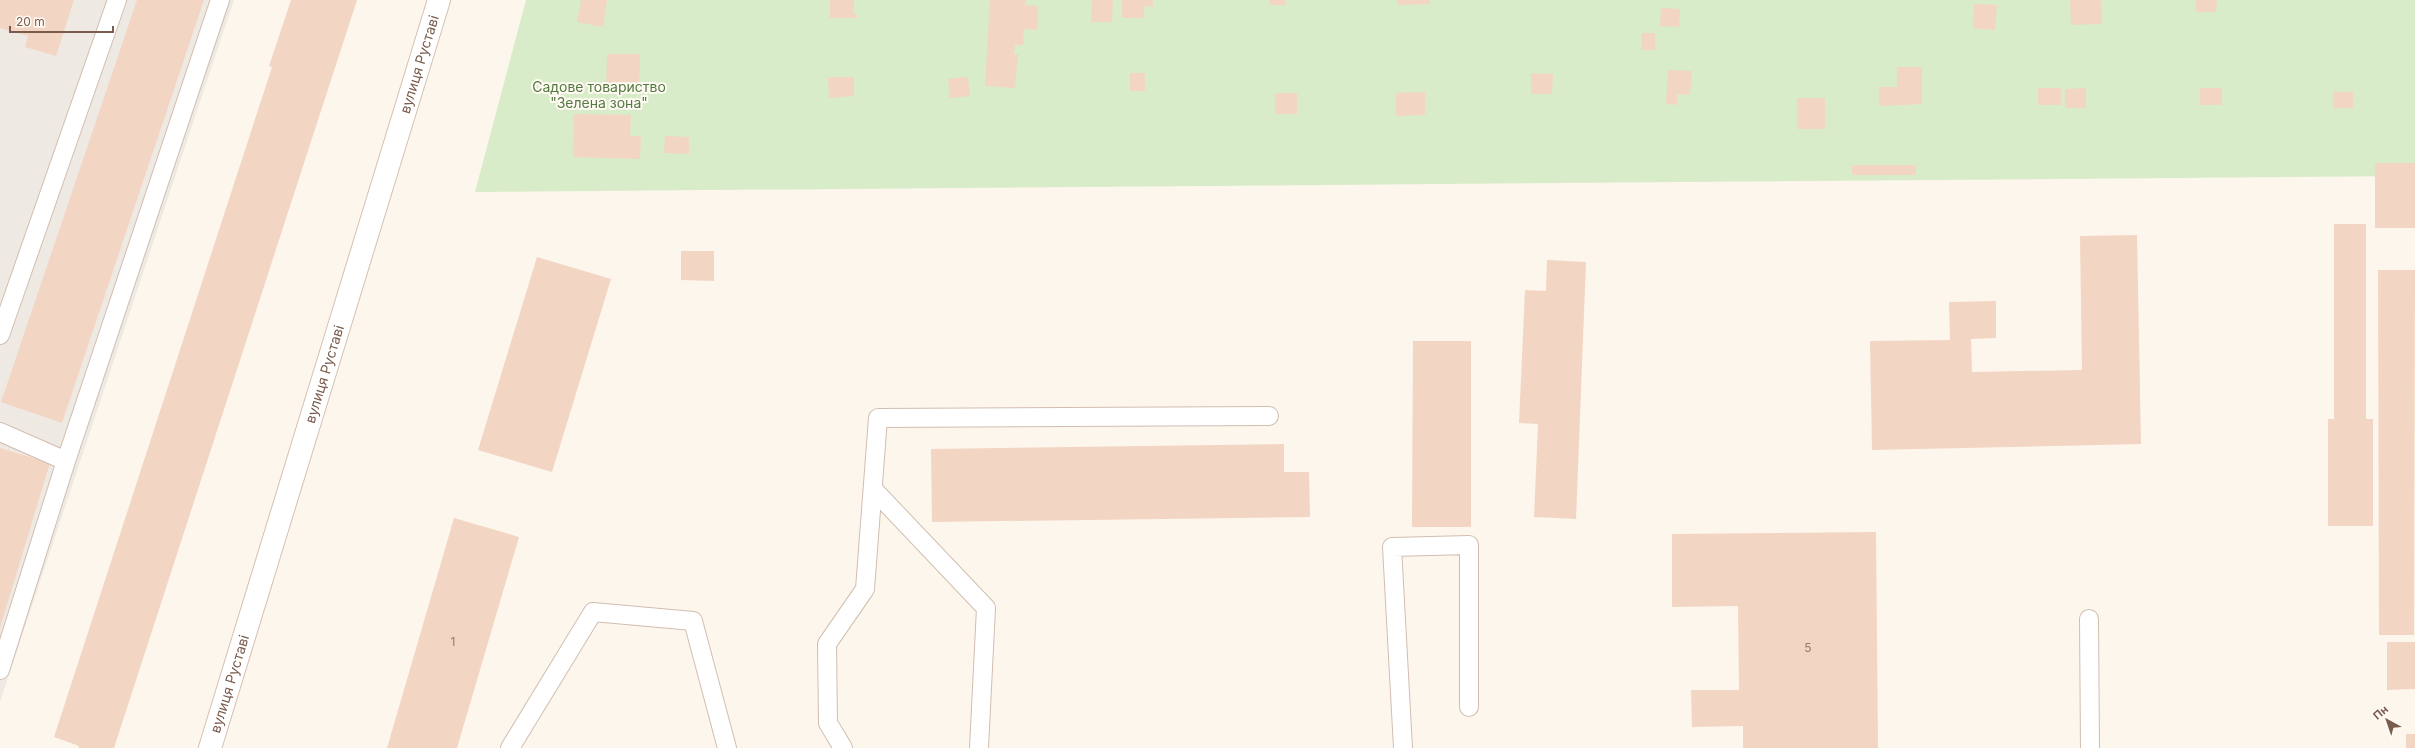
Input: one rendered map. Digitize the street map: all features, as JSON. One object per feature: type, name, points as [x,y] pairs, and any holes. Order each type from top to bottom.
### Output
[{"type":"main road","name":"вулиця Руставі","points":[[210,748],[439,0]]},
{"type":"lane","points":[[0,335],[117,0]]},
{"type":"lane","points":[[0,670],[66,461],[220,0]]},
{"type":"lane","points":[[844,748],[828,723],[827,644],[865,589],[878,418],[1270,416]]},
{"type":"lane","points":[[0,432],[66,461]]},
{"type":"lane","points":[[873,489],[986,608],[979,748]]},
{"type":"lane","points":[[1402,748],[1392,547],[1469,545],[1470,707]]},
{"type":"lane","points":[[510,748],[593,612],[693,621],[727,748]]},
{"type":"lane","points":[[2089,620],[2090,748]]},
{"type":"shaded area","points":[[0,0],[234,0],[0,702]]},
{"type":"green space","name":"Садове товариство \"Зелена зона\"","points":[[526,0],[2415,0],[2415,176],[475,192]]},
{"type":"building","points":[[0,0],[74,0],[56,56],[25,47],[28,36],[0,28]]},
{"type":"building","points":[[137,0],[204,0],[62,423],[1,402]]},
{"type":"building","points":[[291,0],[357,0],[114,748],[78,748],[79,746],[54,737],[272,67],[269,66]]},
{"type":"building","points":[[581,0],[607,0],[603,27],[577,22]]},
{"type":"building","points":[[830,0],[854,0],[854,14],[857,14],[857,18],[830,18]]},
{"type":"building","points":[[990,0],[1026,0],[1025,5],[1038,6],[1037,30],[1024,29],[1023,45],[1015,44],[1014,54],[1018,54],[1015,88],[985,86]]},
{"type":"building","points":[[1092,0],[1113,0],[1112,22],[1091,22]]},
{"type":"building","points":[[1122,0],[1153,0],[1153,7],[1144,6],[1144,18],[1122,18]]},
{"type":"building","points":[[1270,0],[1285,0],[1285,5],[1270,5]]},
{"type":"building","points":[[1397,0],[1430,0],[1430,4],[1397,5]]},
{"type":"building","points":[[2070,0],[2101,0],[2102,24],[2071,25]]},
{"type":"building","points":[[2196,0],[2217,0],[2216,12],[2196,12]]},
{"type":"building","points":[[1974,4],[1997,5],[1995,30],[1973,28]]},
{"type":"building","points":[[1661,8],[1680,9],[1679,27],[1660,26]]},
{"type":"building","points":[[1642,33],[1655,33],[1655,50],[1641,50]]},
{"type":"building","points":[[607,54],[640,54],[639,92],[606,92]]},
{"type":"building","points":[[1897,67],[1922,67],[1922,104],[1879,106],[1879,87],[1897,87]]},
{"type":"building","points":[[1668,70],[1692,71],[1690,95],[1677,94],[1677,105],[1666,104]]},
{"type":"building","points":[[1130,73],[1145,73],[1145,91],[1130,91]]},
{"type":"building","points":[[1531,73],[1553,74],[1552,94],[1531,94]]},
{"type":"building","points":[[828,77],[854,77],[854,96],[829,98]]},
{"type":"building","points":[[968,77],[970,96],[950,98],[948,79]]},
{"type":"building","points":[[2038,88],[2061,88],[2061,105],[2038,105]]},
{"type":"building","points":[[2086,88],[2086,108],[2065,108],[2065,89]]},
{"type":"building","points":[[2200,88],[2222,88],[2222,105],[2200,105]]},
{"type":"building","points":[[1425,92],[1425,115],[1396,116],[1396,93]]},
{"type":"building","points":[[2333,92],[2353,92],[2353,108],[2333,108]]},
{"type":"building","points":[[1275,93],[1297,93],[1297,114],[1275,114]]},
{"type":"building","points":[[1797,98],[1825,98],[1825,129],[1797,129]]},
{"type":"building","points":[[574,114],[631,115],[630,136],[641,136],[640,159],[573,157]]},
{"type":"building","points":[[665,136],[689,137],[689,154],[664,153]]},
{"type":"building","points":[[2375,163],[2415,163],[2415,228],[2375,228]]},
{"type":"building","points":[[1852,165],[1916,165],[1916,175],[1852,175]]},
{"type":"building","points":[[2334,224],[2366,224],[2366,419],[2373,419],[2373,526],[2328,526],[2328,419],[2334,419]]},
{"type":"building","points":[[2137,235],[2141,444],[1872,450],[1870,341],[1950,340],[1949,302],[1996,301],[1996,338],[1971,339],[1972,372],[2082,370],[2080,236]]},
{"type":"building","points":[[681,251],[714,251],[714,281],[681,280]]},
{"type":"building","points":[[537,257],[611,279],[552,472],[478,450]]},
{"type":"building","points":[[1547,260],[1586,262],[1576,519],[1534,517],[1538,424],[1519,423],[1525,290],[1546,291]]},
{"type":"building","points":[[2378,270],[2415,270],[2414,635],[2379,635]]},
{"type":"building","points":[[1413,341],[1471,341],[1471,527],[1412,527]]},
{"type":"building","points":[[1284,444],[1284,472],[1309,472],[1310,517],[932,522],[931,449]]},
{"type":"building","points":[[0,448],[50,463],[0,628]]},
{"type":"building","points":[[454,518],[519,537],[457,748],[387,748]]},
{"type":"building","points":[[1876,532],[1878,748],[1743,748],[1743,726],[1692,727],[1691,690],[1739,690],[1738,606],[1672,607],[1672,534]]},
{"type":"building","points":[[2387,642],[2415,642],[2415,689],[2387,690]]},
{"type":"building","points":[[2406,734],[2415,734],[2415,748],[2406,748]]}]
